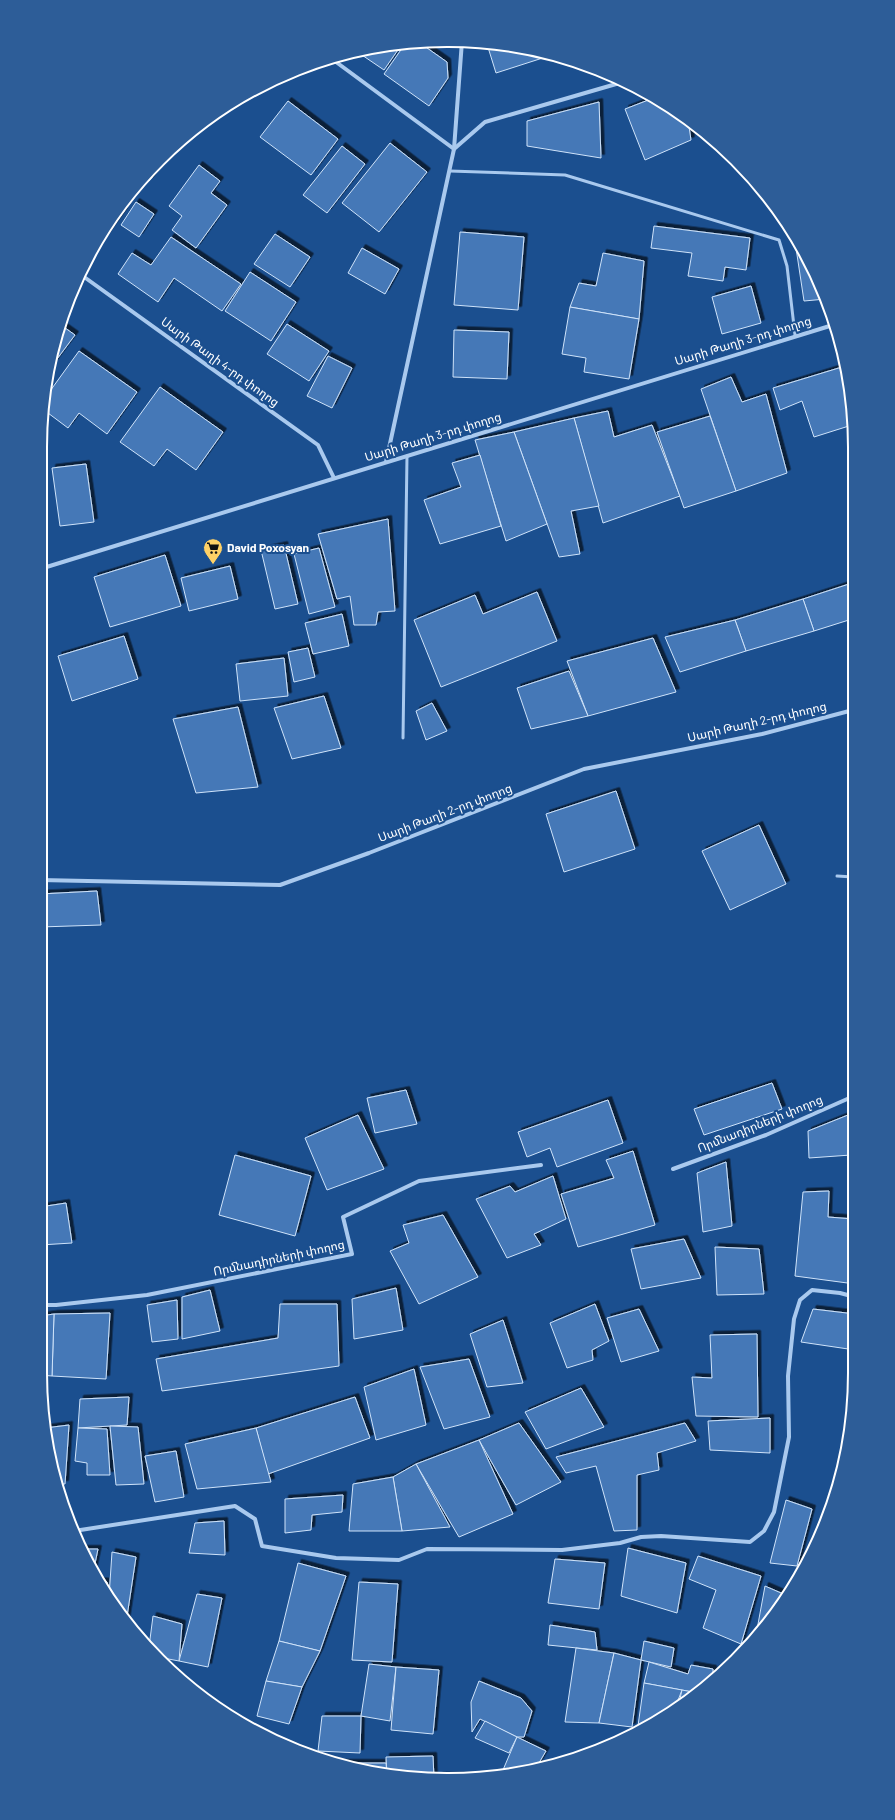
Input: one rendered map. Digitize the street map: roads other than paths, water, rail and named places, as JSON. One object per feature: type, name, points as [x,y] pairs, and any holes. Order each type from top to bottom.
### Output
[{"type":"street","points":[[386,462],[450,171],[454,149],[462,48]]},
{"type":"street","points":[[337,63],[454,149]]},
{"type":"street","points":[[454,149],[485,122],[616,84]]},
{"type":"street","name":"Սարի Թաղի 4-րդ փողոց","points":[[85,277],[318,445],[334,478]]},
{"type":"street","name":"Սարի Թաղի 3-րդ փողոց","points":[[47,567],[795,335],[829,326]]},
{"type":"street","name":"Սարի Թաղի 2-րդ փողոց","points":[[47,880],[280,885],[369,853],[584,769],[762,734],[848,711]]},
{"type":"street","name":"Որմնադիրների փողոց","points":[[673,1169],[766,1135],[848,1099]]},
{"type":"street","name":"Որմնադիրների փողոց","points":[[47,1305],[148,1295],[352,1254],[343,1217],[419,1181],[541,1165]]},
{"type":"street","points":[[79,1530],[235,1506],[255,1519],[262,1546],[336,1558],[399,1560],[427,1549],[562,1550],[620,1543],[641,1537],[661,1536],[750,1542],[764,1531],[774,1512],[788,1437],[788,1376],[794,1319],[800,1300],[812,1290],[848,1295]]},
{"type":"lane","points":[[450,171],[565,175],[779,240],[787,266],[795,335]]},
{"type":"lane","points":[[403,738],[407,456]]},
{"type":"lane","points":[[837,876],[848,877]]},
{"type":"place","name":"David Poxosyan","points":[[213,565]]}]
